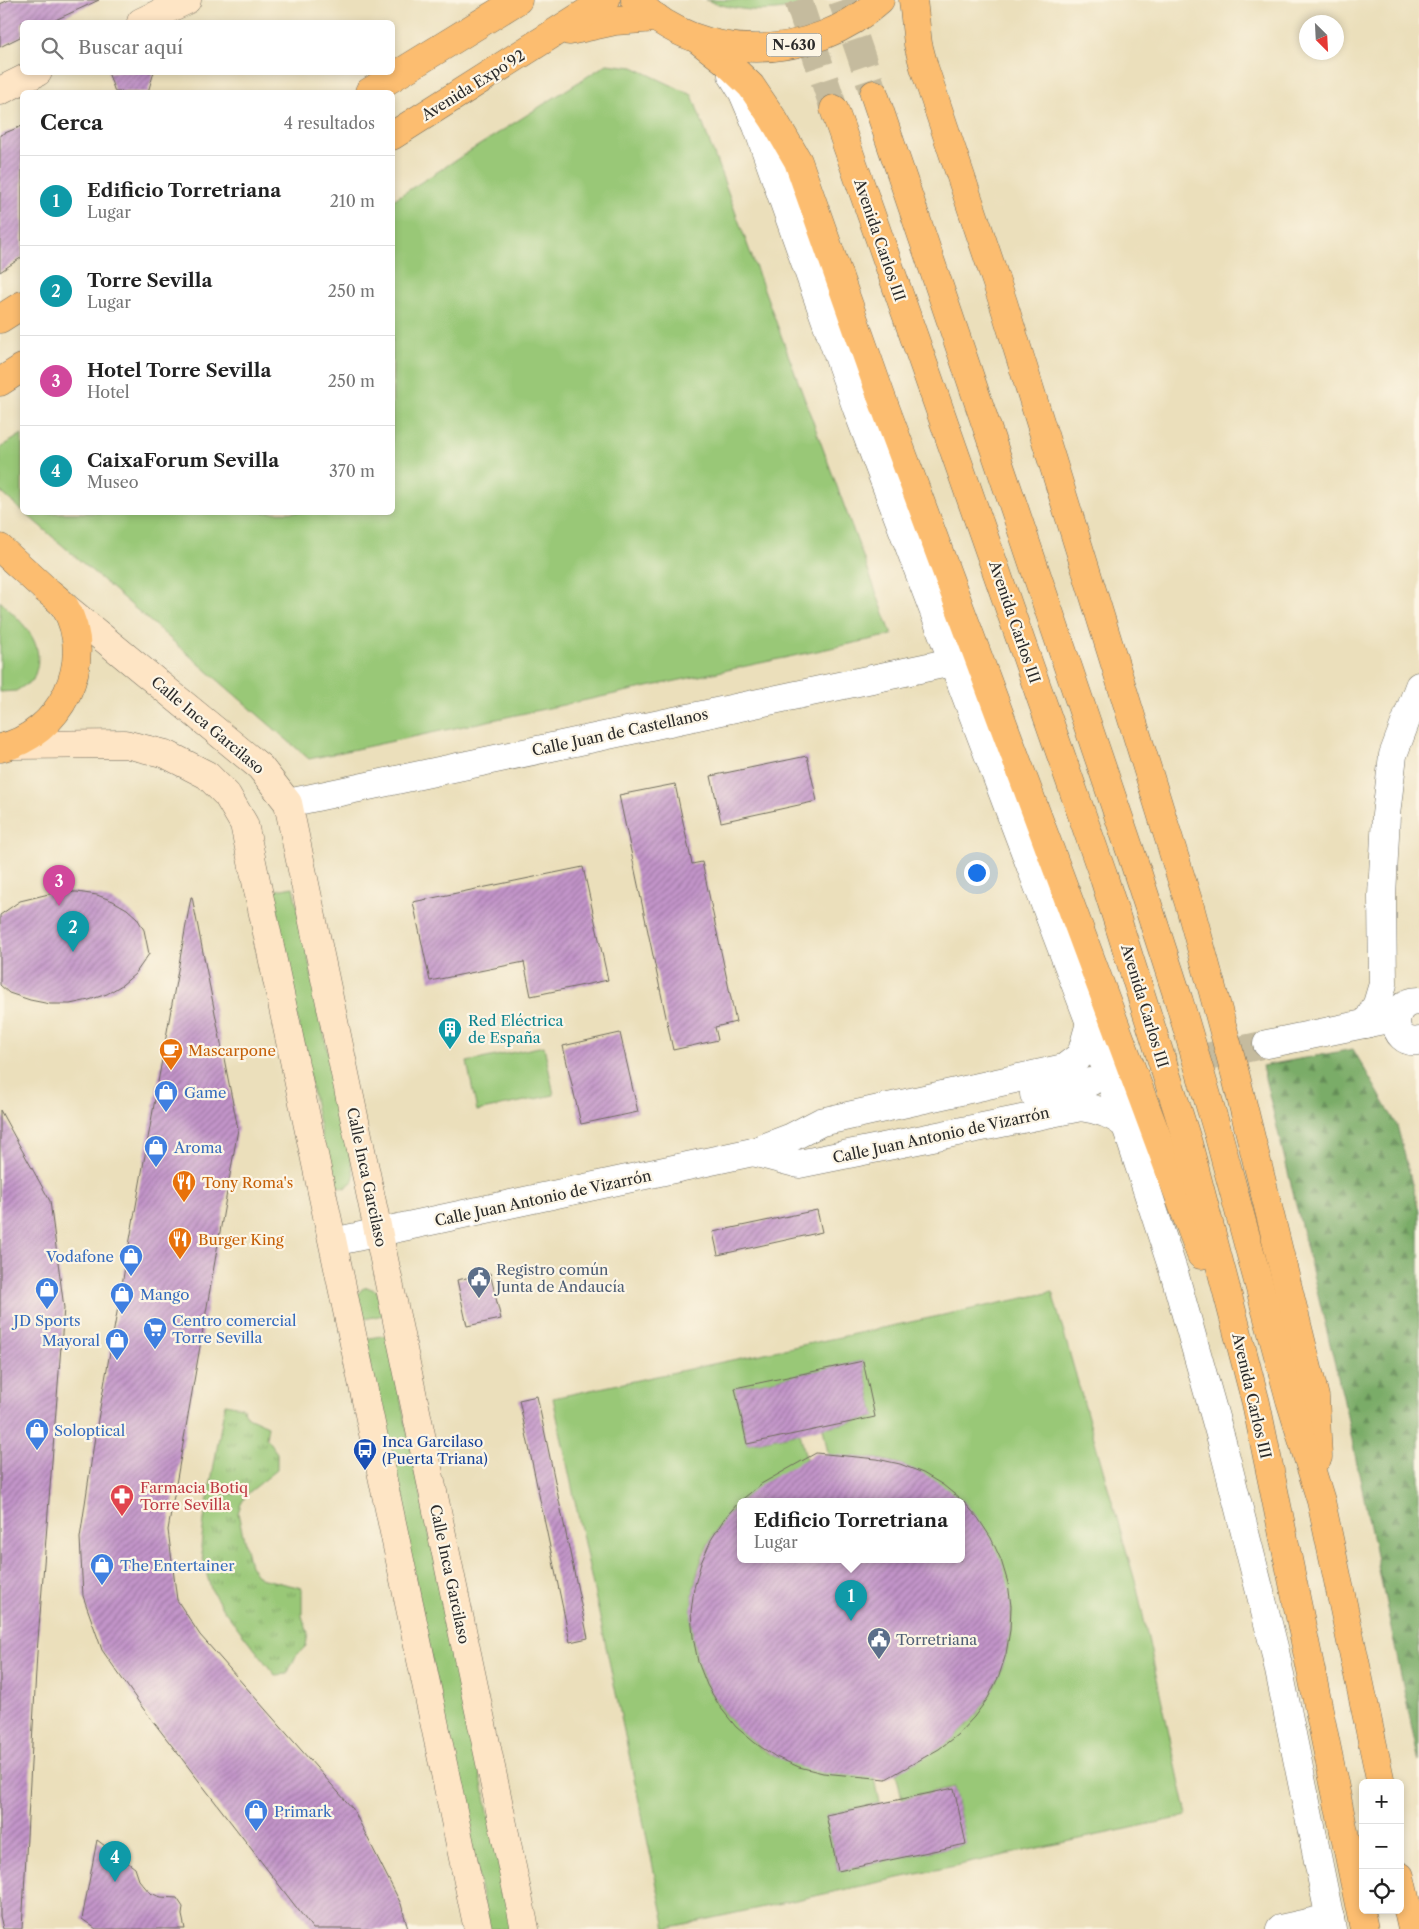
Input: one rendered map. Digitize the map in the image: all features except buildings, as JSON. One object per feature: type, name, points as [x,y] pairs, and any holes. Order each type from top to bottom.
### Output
[{"type":"main road","points":[[372,90],[518,0]]},
{"type":"main road","name":"Avenida Expo´92","points":[[395,134],[606,0]]},
{"type":"main road","name":"N-630","points":[[635,0],[657,18],[697,39],[731,48],[767,49],[802,44],[836,31],[866,13],[880,0]]},
{"type":"main road","points":[[913,0],[920,52],[1012,331],[1190,907],[1268,1202],[1315,1397],[1321,1501]]},
{"type":"main road","points":[[553,34],[615,21],[657,18]]},
{"type":"main road","points":[[697,39],[724,60],[751,86],[774,120],[798,162],[881,396],[1256,1403]]},
{"type":"main road","points":[[874,94],[1134,862],[1179,1001],[1218,1133],[1290,1400],[1321,1501],[1379,1779]]},
{"type":"main road","name":"Avenida Carlos III","points":[[834,109],[1103,875],[1188,1143],[1256,1403],[1364,1929]]},
{"type":"main road","points":[[0,319],[20,306]]},
{"type":"main road","points":[[0,382],[20,369]]},
{"type":"main road","name":"Calle Inca Garcilaso","points":[[0,548],[64,606]]},
{"type":"main road","points":[[7,747],[43,726],[62,704],[71,685],[78,660],[77,636],[64,606]]},
{"type":"main road","points":[[1404,1894],[1412,1929]]},
{"type":"street","points":[[145,20],[187,0]]},
{"type":"street","points":[[724,60],[743,93],[757,126],[857,409],[1090,1023],[1126,1125],[1175,1276],[1224,1451],[1275,1651],[1331,1924],[1280,1929]]},
{"type":"street","points":[[0,90],[32,75]]},
{"type":"street","name":"Calle Inca Garcilaso","points":[[64,606],[260,767],[288,802],[525,1929]]},
{"type":"street","name":"Calle Juan de Castellanos","points":[[288,802],[952,662]]},
{"type":"street","points":[[1366,1024],[1377,1004],[1383,984],[1382,896],[1386,815],[1393,755],[1419,686]]},
{"type":"street","points":[[7,747],[125,744],[166,754],[207,775],[227,795],[244,824],[478,1929]]},
{"type":"street","points":[[1383,984],[1405,1009]]},
{"type":"street","points":[[1268,1044],[1366,1024],[1405,1009]]},
{"type":"street","points":[[1405,1009],[1399,1033],[1418,1047]]},
{"type":"street","name":"Calle Juan Antonio de Vizarrón","points":[[333,1242],[753,1152],[792,1150],[821,1122],[1064,1068],[1081,1054],[1090,1023]]},
{"type":"street","points":[[792,1150],[824,1130],[854,1134],[1090,1082]]},
{"type":"street","name":"Calle Juan Antonio de Vizarrón","points":[[792,1150],[800,1164],[1080,1107],[1100,1110],[1126,1125]]},
{"type":"green space","points":[[706,0],[816,0],[789,8],[747,10]]},
{"type":"green space","points":[[607,64],[633,67],[692,95],[892,635],[309,759],[27,515],[395,515],[395,199]]},
{"type":"green space","points":[[20,435],[20,509],[0,491],[0,448]]},
{"type":"green space","points":[[0,601],[31,635],[37,651],[38,665],[33,680],[16,691],[0,692]]},
{"type":"green space","points":[[293,887],[354,1175],[353,1181],[345,1188],[336,1186],[331,1181],[271,891]]},
{"type":"green space","points":[[544,1046],[554,1095],[477,1111],[467,1062]]},
{"type":"green space","points":[[1353,1049],[1397,1125],[1419,1211],[1419,1762],[1343,1397],[1262,1066]]},
{"type":"green space","points":[[367,1287],[377,1291],[383,1315],[360,1320],[356,1296],[362,1289]]},
{"type":"green space","points":[[1052,1292],[1137,1588],[1187,1816],[666,1928],[553,1398]],"holes":[[[863,1361],[875,1417],[823,1428],[829,1458],[862,1457],[890,1461],[916,1471],[958,1498],[965,1498],[965,1506],[1011,1609],[1011,1624],[1005,1659],[985,1702],[965,1727],[940,1748],[895,1769],[902,1798],[954,1787],[966,1844],[838,1871],[826,1815],[879,1803],[873,1773],[783,1759],[771,1755],[754,1743],[722,1710],[707,1685],[697,1657],[692,1628],[693,1599],[698,1570],[709,1543],[727,1516],[737,1505],[737,1498],[745,1498],[807,1463],[800,1433],[747,1444],[735,1388]]]},
{"type":"green space","points":[[387,1335],[513,1929],[489,1929],[364,1339]]},
{"type":"green space","points":[[225,1404],[242,1407],[248,1417],[268,1426],[266,1438],[277,1453],[277,1470],[247,1494],[238,1513],[250,1566],[260,1578],[302,1588],[302,1616],[308,1633],[306,1646],[296,1656],[287,1674],[275,1675],[223,1609],[211,1589],[205,1568],[201,1547],[204,1520]]},
{"type":"tunnel","points":[[798,0],[834,109]]},
{"type":"tunnel","points":[[842,0],[874,94]]},
{"type":"tunnel","points":[[1110,1078],[1267,1044]]},
{"type":"place","name":"Hotel Torre Sevilla","points":[[59,906]]},
{"type":"place","name":"Torre Sevilla","points":[[73,952]]},
{"type":"place","name":"Red Eléctrica de España","points":[[450,1050]]},
{"type":"place","name":"Mascarpone","points":[[171,1071]]},
{"type":"place","name":"Game","points":[[166,1113]]},
{"type":"place","name":"Aroma","points":[[156,1168]]},
{"type":"place","name":"Tony Roma's","points":[[184,1203]]},
{"type":"place","name":"Burger King","points":[[180,1260]]},
{"type":"place","name":"Vodafone","points":[[131,1277]]},
{"type":"place","name":"Registro común Junta de Andaucía","points":[[479,1299]]},
{"type":"place","name":"JD Sports","points":[[47,1310]]},
{"type":"place","name":"Mango","points":[[122,1315]]},
{"type":"place","name":"Centro comercial Torre Sevilla","points":[[155,1350]]},
{"type":"place","name":"Mayoral","points":[[117,1361]]},
{"type":"place","name":"Soloptical","points":[[37,1451]]},
{"type":"place","name":"Inca Garcilaso (Puerta Triana)","points":[[365,1471]]},
{"type":"place","name":"Farmacia Botiq Torre Sevilla","points":[[122,1517]]},
{"type":"place","name":"The Entertainer","points":[[102,1586]]},
{"type":"place","name":"Edificio Torretriana","points":[[851,1621]]},
{"type":"place","name":"Torretriana","points":[[879,1660]]},
{"type":"place","name":"Primark","points":[[256,1832]]},
{"type":"place","name":"CaixaForum Sevilla","points":[[115,1882]]}]
